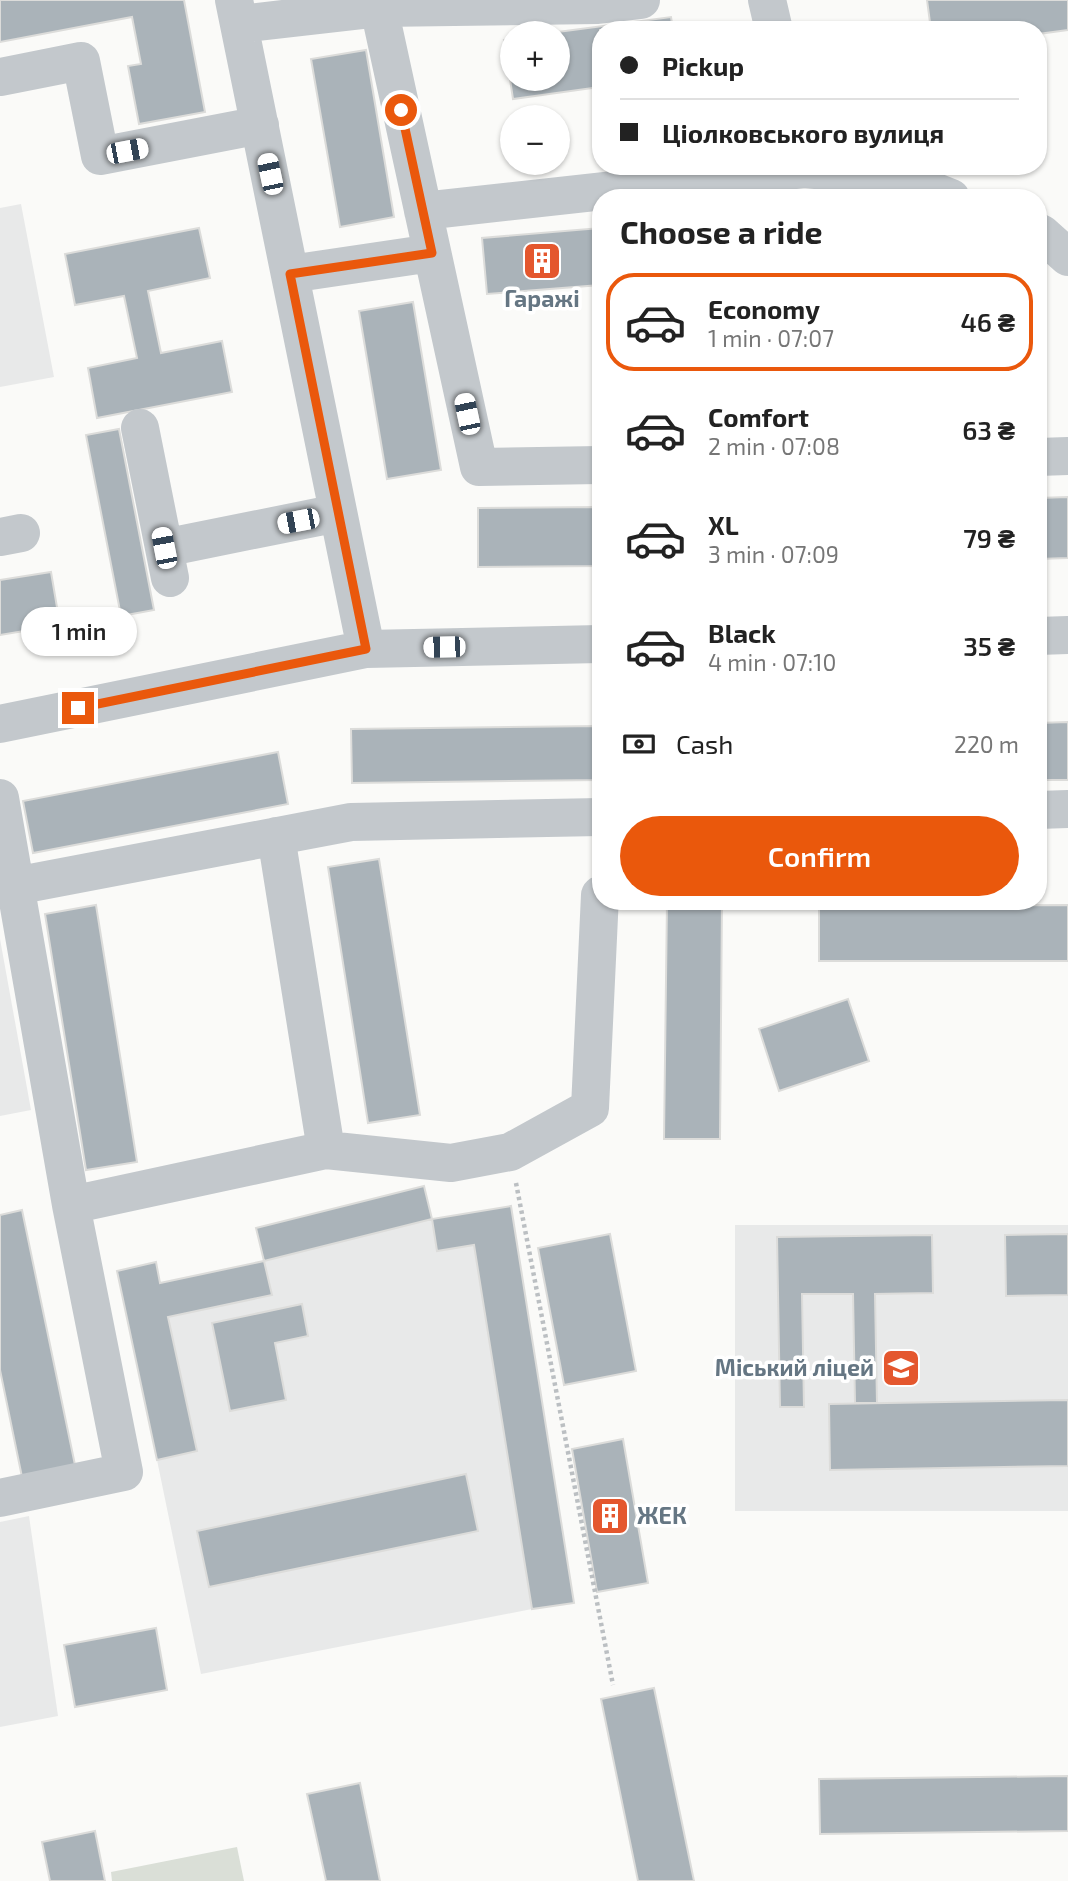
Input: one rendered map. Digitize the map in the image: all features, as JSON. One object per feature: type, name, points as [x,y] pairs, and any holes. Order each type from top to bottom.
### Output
[{"type":"street","points":[[366,649],[237,12],[640,0]]},
{"type":"street","points":[[767,0],[772,21]]},
{"type":"street","points":[[379,8],[479,467],[592,465]]},
{"type":"street","points":[[0,77],[81,61],[100,156],[260,125]]},
{"type":"street","points":[[617,189],[741,175]]},
{"type":"street","points":[[877,175],[898,177],[928,189]]},
{"type":"street","points":[[423,211],[592,192]]},
{"type":"street","points":[[1047,238],[1068,257]]},
{"type":"street","points":[[290,274],[432,253]]},
{"type":"street","points":[[140,428],[167,563],[338,513]]},
{"type":"street","points":[[1047,457],[1068,456]]},
{"type":"street","points":[[1047,636],[1068,635]]},
{"type":"street","points":[[0,724],[366,649],[592,644]]},
{"type":"street","points":[[0,798],[71,1205],[124,1472],[0,1498]]},
{"type":"street","points":[[1047,810],[1068,809]]},
{"type":"street","points":[[15,886],[351,822],[592,817]]},
{"type":"street","points":[[276,836],[326,1150]]},
{"type":"street","points":[[71,1205],[326,1150],[451,1163],[510,1152],[590,1108],[599,910]]},
{"type":"path","points":[[510,1152],[613,1685]]},
{"type":"shaded area","points":[[21,204],[54,377],[0,387],[0,208]]},
{"type":"shaded area","points":[[0,939],[31,1110],[0,1116]]},
{"type":"shaded area","points":[[432,1219],[437,1251],[474,1245],[532,1609],[201,1674],[157,1460],[196,1451],[168,1317],[271,1295],[264,1261]]},
{"type":"shaded area","name":"Міський ліцей","points":[[735,1225],[1068,1225],[1068,1511],[735,1511]]},
{"type":"shaded area","points":[[29,1516],[58,1716],[0,1727],[0,1522]]},
{"type":"shaded area","points":[[237,1847],[244,1881],[112,1881],[111,1872]]},
{"type":"building","points":[[0,0],[184,0],[205,112],[139,124],[128,66],[141,64],[132,17],[0,42]]},
{"type":"building","points":[[927,0],[1068,0],[1068,30],[1047,33],[1047,21],[930,21]]},
{"type":"building","points":[[671,17],[672,21],[641,21]]},
{"type":"building","points":[[592,27],[592,88],[513,99],[512,91],[570,91],[570,30]]},
{"type":"building","points":[[366,50],[394,217],[340,227],[311,59]]},
{"type":"building","points":[[199,228],[210,278],[148,291],[161,353],[222,341],[232,392],[97,418],[88,368],[137,358],[124,296],[75,305],[65,254]]},
{"type":"building","name":"Гаражі","points":[[592,229],[592,286],[487,294],[482,238]]},
{"type":"building","points":[[413,302],[441,470],[387,479],[359,311]]},
{"type":"building","points":[[119,429],[154,610],[121,616],[86,435]]},
{"type":"building","points":[[1068,497],[1068,558],[1047,559],[1047,498]]},
{"type":"building","points":[[592,507],[592,566],[478,567],[478,508]]},
{"type":"building","points":[[51,572],[60,625],[0,635],[0,580]]},
{"type":"building","points":[[1068,722],[1068,780],[1047,780],[1047,723]]},
{"type":"building","points":[[592,726],[592,780],[352,783],[351,729]]},
{"type":"building","points":[[278,752],[288,804],[33,853],[23,801]]},
{"type":"building","points":[[379,859],[420,1115],[368,1123],[328,867]]},
{"type":"building","points":[[96,905],[137,1162],[86,1170],[45,914]]},
{"type":"building","points":[[1047,905],[1068,905],[1068,961],[819,961],[819,910],[1047,910]]},
{"type":"building","points":[[667,910],[722,910],[720,1139],[664,1139]]},
{"type":"building","points":[[848,999],[869,1061],[779,1091],[759,1029]]},
{"type":"building","points":[[424,1186],[432,1219],[264,1261],[256,1228]]},
{"type":"building","points":[[511,1206],[574,1603],[532,1609],[474,1245],[437,1251],[432,1219]]},
{"type":"building","points":[[22,1210],[75,1465],[22,1477],[0,1370],[0,1215]]},
{"type":"building","points":[[610,1234],[636,1371],[564,1385],[538,1248]]},
{"type":"building","points":[[1068,1234],[1068,1295],[1006,1296],[1005,1235]]},
{"type":"building","points":[[932,1235],[933,1293],[875,1294],[877,1403],[855,1403],[853,1294],[802,1294],[804,1407],[780,1407],[777,1237]]},
{"type":"building","points":[[264,1261],[272,1295],[168,1317],[197,1451],[157,1460],[117,1271],[156,1262],[160,1283]]},
{"type":"building","points":[[302,1304],[308,1336],[275,1343],[286,1400],[230,1411],[212,1323]]},
{"type":"building","points":[[1068,1400],[1068,1466],[830,1470],[829,1404]]},
{"type":"building","name":"ЖЕК","points":[[623,1439],[648,1583],[597,1592],[572,1449]]},
{"type":"building","points":[[466,1474],[478,1531],[209,1587],[197,1531]]},
{"type":"building","points":[[156,1628],[167,1690],[75,1707],[64,1645]]},
{"type":"building","points":[[654,1688],[694,1881],[638,1881],[601,1699]]},
{"type":"building","points":[[1068,1776],[1068,1831],[820,1834],[819,1779]]},
{"type":"building","points":[[360,1783],[380,1881],[326,1881],[307,1794]]},
{"type":"building","points":[[95,1831],[105,1881],[50,1881],[42,1842]]},
{"type":"place","name":"Гаражі","points":[[542,261]]},
{"type":"place","name":"Міський ліцей","points":[[901,1368]]},
{"type":"place","name":"ЖЕК","points":[[610,1516]]},
{"type":"route","points":[[78,708],[366,649],[290,274],[432,253],[401,110]]}]
